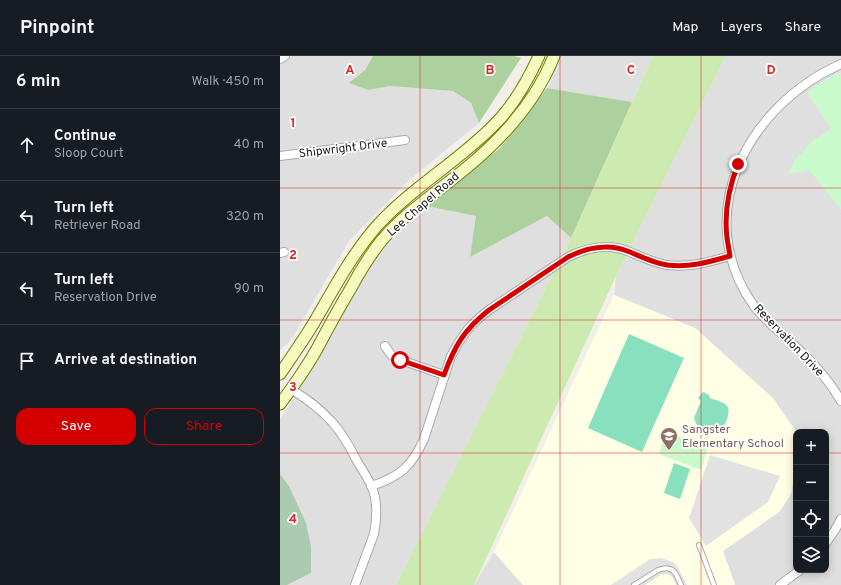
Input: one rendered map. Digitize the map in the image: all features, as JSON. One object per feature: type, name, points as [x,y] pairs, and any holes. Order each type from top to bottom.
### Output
[{"type":"main road","name":"Lee Chapel Road","points":[[280,374],[312,326],[350,262],[365,241],[408,196],[457,158],[495,124],[518,94],[539,56]]},
{"type":"main road","name":"Lee Chapel Road","points":[[280,404],[316,350],[368,258],[382,240],[398,223],[466,168],[512,125],[535,95],[554,56]]},
{"type":"main road","points":[[408,196],[417,207]]},
{"type":"street","points":[[280,59],[285,56]]},
{"type":"street","name":"Reservation Drive","points":[[841,64],[814,78],[798,90],[781,104],[760,127],[744,152],[734,176],[728,201],[726,226],[730,256],[736,275],[745,291],[769,323],[819,369],[841,401]]},
{"type":"street","name":"Shipwright Drive","points":[[280,156],[405,140]]},
{"type":"street","points":[[371,486],[393,478],[406,468],[420,450],[451,356],[468,329],[489,310],[568,257],[579,252],[596,248],[616,248],[629,251],[655,262],[679,266],[697,265],[730,256]]},
{"type":"street","points":[[385,346],[391,354],[398,359],[444,375]]},
{"type":"street","points":[[291,389],[308,400],[332,422],[349,446],[371,486],[377,511],[376,525],[355,585]]},
{"type":"street","points":[[829,539],[841,519]]},
{"type":"street","points":[[780,585],[796,573]]},
{"type":"lane","points":[[699,545],[714,585]]},
{"type":"lane","points":[[634,585],[659,569],[664,568],[675,572],[681,585]]},
{"type":"shaded area","points":[[280,56],[373,56],[365,70],[350,83],[368,90],[390,86],[453,91],[471,103],[479,123],[409,180],[349,241],[291,340],[280,350]]},
{"type":"shaded area","points":[[560,56],[653,56],[632,102],[548,88]]},
{"type":"shaded area","points":[[726,56],[841,56],[841,72],[827,79],[807,93],[832,129],[813,141],[795,160],[789,174],[809,169],[841,209],[841,585],[735,585],[723,551],[779,512],[791,494],[793,483],[793,573],[829,573],[829,429],[794,429],[695,328],[614,295],[616,276]]},
{"type":"shaded area","points":[[426,206],[477,216],[470,257],[547,216],[571,238],[396,585],[287,585],[311,573],[289,486],[280,474],[280,419],[315,365],[373,258]]},
{"type":"shaded area","name":"Sangster Elementary School","points":[[614,295],[695,328],[773,398],[794,429],[793,429],[793,483],[791,494],[779,512],[723,551],[735,585],[523,585],[494,552]]},
{"type":"shaded area","points":[[710,455],[780,476],[768,502],[706,546],[689,518]]},
{"type":"shaded area","points":[[280,474],[289,486],[306,523],[311,547],[311,573],[287,585],[280,585]]},
{"type":"shaded area","points":[[494,552],[523,585],[474,585]]},
{"type":"shaded area","points":[[661,558],[673,562],[677,566],[687,585],[676,585],[673,578],[668,574],[660,575],[645,585],[611,585],[650,559]]},
{"type":"green space","points":[[373,56],[514,56],[521,58],[479,123],[471,103],[453,91],[390,86],[368,90],[349,83],[365,70]]},
{"type":"green space","points":[[653,56],[726,56],[616,276],[474,585],[396,585],[571,238]]},
{"type":"green space","points":[[841,72],[841,209],[809,170],[788,174],[795,160],[813,141],[832,129],[807,93],[827,79]]},
{"type":"green space","points":[[547,88],[632,102],[571,238],[547,216],[470,257],[476,216],[426,206],[500,148]]},
{"type":"green space","points":[[629,334],[684,358],[642,452],[588,428]]},
{"type":"green space","points":[[703,392],[709,395],[710,398],[724,403],[728,408],[729,413],[727,420],[721,428],[717,430],[707,431],[702,429],[697,425],[694,418],[701,401],[698,398]]},
{"type":"green space","points":[[666,432],[708,447],[701,470],[659,454]]},
{"type":"green space","points":[[674,463],[690,469],[680,499],[664,493]]},
{"type":"place","name":"Sangster Elementary School","points":[[669,451]]},
{"type":"route","points":[[400,360],[444,375],[451,356],[459,342],[468,329],[479,318],[568,257],[587,249],[605,247],[622,249],[655,262],[679,266],[697,265],[730,256],[726,217],[730,189],[738,164]]}]
